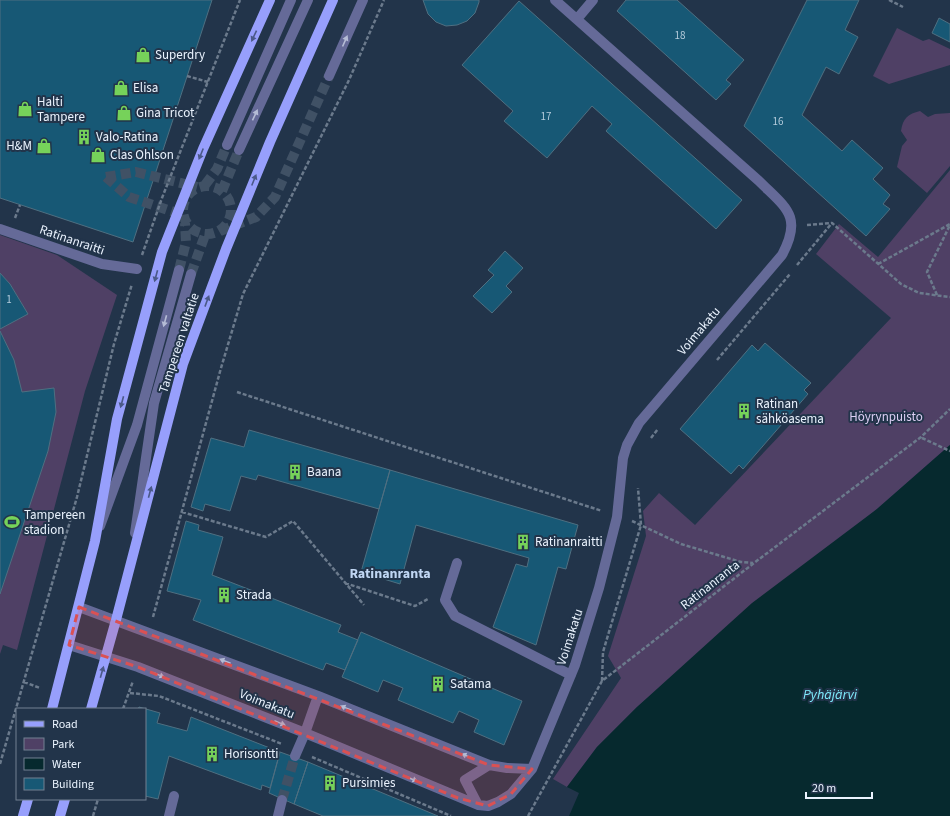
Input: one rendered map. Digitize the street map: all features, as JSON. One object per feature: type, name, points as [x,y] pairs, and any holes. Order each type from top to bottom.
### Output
[{"type":"main road","points":[[52,708],[95,541],[117,420],[162,252],[203,149],[270,0]]},
{"type":"main road","name":"Tampereen valtatie","points":[[91,708],[130,569],[183,364],[226,249],[270,142],[333,0]]},
{"type":"main road","points":[[23,816],[28,800]]},
{"type":"main road","points":[[60,816],[65,800]]},
{"type":"street","points":[[227,145],[291,0]]},
{"type":"street","points":[[239,150],[308,0]]},
{"type":"street","points":[[329,76],[363,0]]},
{"type":"street","points":[[555,0],[759,181],[789,211],[792,228]]},
{"type":"street","points":[[577,19],[593,0]]},
{"type":"street","name":"Ratinanraitti","points":[[0,228],[102,264],[137,269]]},
{"type":"street","name":"Voimakatu","points":[[69,645],[106,656],[305,733],[478,805],[488,806],[498,802],[511,794],[532,769],[571,675],[599,588],[617,517],[623,458],[632,434],[639,423],[782,255],[790,241],[792,228]]},
{"type":"street","points":[[95,541],[137,425],[179,270]]},
{"type":"street","points":[[130,569],[154,403],[191,274]]},
{"type":"street","points":[[457,563],[445,600],[455,616],[571,675]]},
{"type":"street","name":"Voimakatu","points":[[79,607],[318,696],[489,765],[507,768],[532,769]]},
{"type":"street","points":[[295,756],[318,696]]},
{"type":"street","points":[[478,805],[465,780],[489,765]]},
{"type":"street","points":[[169,816],[174,796]]},
{"type":"street","points":[[278,816],[282,800]]},
{"type":"path","points":[[155,610],[243,294],[349,80],[384,0]]},
{"type":"path","points":[[889,0],[903,6]]},
{"type":"path","points":[[187,76],[208,82]]},
{"type":"path","points":[[792,228],[832,222]]},
{"type":"path","points":[[832,222],[901,284],[920,293],[950,297]]},
{"type":"path","points":[[716,361],[832,222]]},
{"type":"path","points":[[878,264],[950,225]]},
{"type":"path","points":[[937,295],[927,272],[950,225]]},
{"type":"path","points":[[237,392],[547,492],[641,525],[681,544],[741,562],[754,563]]},
{"type":"path","name":"Ratinanranta","points":[[528,816],[602,681],[754,563],[921,438],[950,409]]},
{"type":"path","points":[[649,441],[660,425]]},
{"type":"path","points":[[921,438],[950,451]]},
{"type":"path","points":[[602,681],[603,652],[641,525],[638,484]]},
{"type":"path","points":[[182,512],[266,538],[293,521],[364,605]]},
{"type":"path","points":[[345,583],[415,606],[432,596],[445,600]]},
{"type":"path","points":[[16,708],[24,682]]},
{"type":"path","points":[[123,708],[130,693]]},
{"type":"path","points":[[0,764],[16,709]]},
{"type":"path","points":[[93,816],[98,800]]},
{"type":"highlighted area","points":[[79,607],[489,765],[532,769],[511,794],[488,806],[458,798],[138,667],[69,645]]},
{"type":"green space","points":[[897,28],[923,41],[929,39],[950,49],[950,65],[889,84],[873,76]]},
{"type":"green space","points":[[920,111],[928,117],[935,114],[950,113],[950,166],[927,193],[897,167],[902,146],[907,140],[901,131],[903,123],[909,115]]},
{"type":"green space","name":"Höyrynpuisto","points":[[950,170],[950,445],[877,509],[637,707],[597,747],[567,787],[553,779],[621,678],[608,656],[646,536],[643,511],[659,493],[695,525],[891,318],[816,254],[839,224],[878,257]]},
{"type":"green space","points":[[0,235],[57,255],[117,295],[85,391],[17,650],[3,645],[0,654]]},
{"type":"water","name":"Pyhäjärvi","points":[[950,445],[950,816],[569,816],[579,793],[567,787],[597,747],[637,707],[752,603],[877,509]]},
{"type":"building","name":"Valo-Ratina","points":[[0,0],[212,0],[133,242],[0,198]]},
{"type":"building","points":[[423,0],[479,0],[479,2],[475,13],[467,21],[457,25],[446,26],[436,22],[428,14]]},
{"type":"building","points":[[626,0],[677,0],[744,60],[726,80],[731,84],[716,100],[617,11]]},
{"type":"building","points":[[807,0],[859,0],[845,30],[858,37],[839,74],[826,67],[802,115],[842,151],[852,140],[883,168],[873,179],[890,195],[883,204],[890,209],[866,236],[744,126]]},
{"type":"building","points":[[519,1],[742,200],[716,229],[606,131],[612,124],[592,106],[547,158],[504,121],[513,111],[462,65]]},
{"type":"building","points":[[939,18],[950,24],[950,42],[932,33]]},
{"type":"building","points":[[505,251],[523,268],[506,286],[512,292],[492,313],[473,296],[494,275],[488,270]]},
{"type":"building","points":[[0,273],[10,284],[28,314],[0,329]]},
{"type":"building","name":"Tampereen stadion","points":[[0,331],[14,360],[22,392],[54,388],[56,412],[48,451],[0,594]]},
{"type":"building","name":"Ratinan sähköasema","points":[[765,343],[811,383],[804,390],[808,394],[743,469],[739,465],[731,474],[680,429],[752,345],[758,351]]},
{"type":"building","name":"Baana","points":[[249,430],[390,470],[379,509],[258,475],[256,480],[241,476],[230,511],[205,504],[203,511],[191,507],[211,438],[244,447]]},
{"type":"building","name":"Ratinanraitti","points":[[390,470],[578,525],[566,569],[558,567],[536,645],[493,627],[516,564],[527,567],[529,558],[416,525],[400,584],[361,572]]},
{"type":"building","name":"Strada","points":[[186,521],[199,525],[198,530],[223,537],[212,575],[341,625],[338,632],[358,640],[345,670],[326,663],[323,670],[193,620],[201,600],[167,591]]},
{"type":"building","name":"Satama","points":[[361,632],[522,701],[504,745],[474,732],[479,720],[459,711],[453,723],[398,700],[403,688],[383,680],[378,692],[342,677]]},
{"type":"building","name":"Horisontti","points":[[146,709],[160,713],[157,723],[187,731],[191,717],[280,752],[270,788],[262,785],[261,790],[169,756],[158,799],[146,796]]},
{"type":"building","points":[[280,752],[308,762],[294,804],[269,793]]},
{"type":"building","name":"Pursimies","points":[[308,762],[438,816],[323,816],[294,804]]},
{"type":"tunnel","points":[[220,231],[256,217],[275,197],[329,76]]},
{"type":"tunnel","points":[[205,185],[217,169],[227,145]]},
{"type":"tunnel","points":[[222,191],[239,150]]},
{"type":"tunnel","points":[[106,177],[136,172],[197,187]]},
{"type":"tunnel","points":[[106,177],[129,197],[183,215]]},
{"type":"tunnel","points":[[202,186],[212,186],[221,190],[227,196],[230,201],[231,210],[230,219],[221,230],[212,234],[202,234],[193,230],[187,224],[183,215],[183,205],[187,196],[193,190],[202,186]]},
{"type":"tunnel","points":[[179,270],[186,242],[185,223]]},
{"type":"tunnel","points":[[191,274],[205,235]]},
{"type":"tunnel","points":[[282,800],[295,756]]},
{"type":"place","name":"Superdry","points":[[143,55]]},
{"type":"place","name":"Elisa","points":[[121,88]]},
{"type":"place","name":"Halti Tampere","points":[[25,109]]},
{"type":"place","name":"Gina Tricot","points":[[124,113]]},
{"type":"place","name":"Valo-Ratina","points":[[84,137]]},
{"type":"place","name":"H&M","points":[[44,146]]},
{"type":"place","name":"Clas Ohlson","points":[[98,155]]},
{"type":"place","name":"Ratinan sähköasema","points":[[744,411]]},
{"type":"place","name":"Baana","points":[[295,472]]},
{"type":"place","name":"Tampereen stadion","points":[[12,522]]},
{"type":"place","name":"Ratinanraitti","points":[[523,542]]},
{"type":"place","name":"Strada","points":[[224,595]]},
{"type":"place","name":"Satama","points":[[438,684]]},
{"type":"place","name":"Horisontti","points":[[212,754]]},
{"type":"place","name":"Pursimies","points":[[330,783]]},
{"type":"district","name":"Ratinanranta","points":[[390,574]]}]
